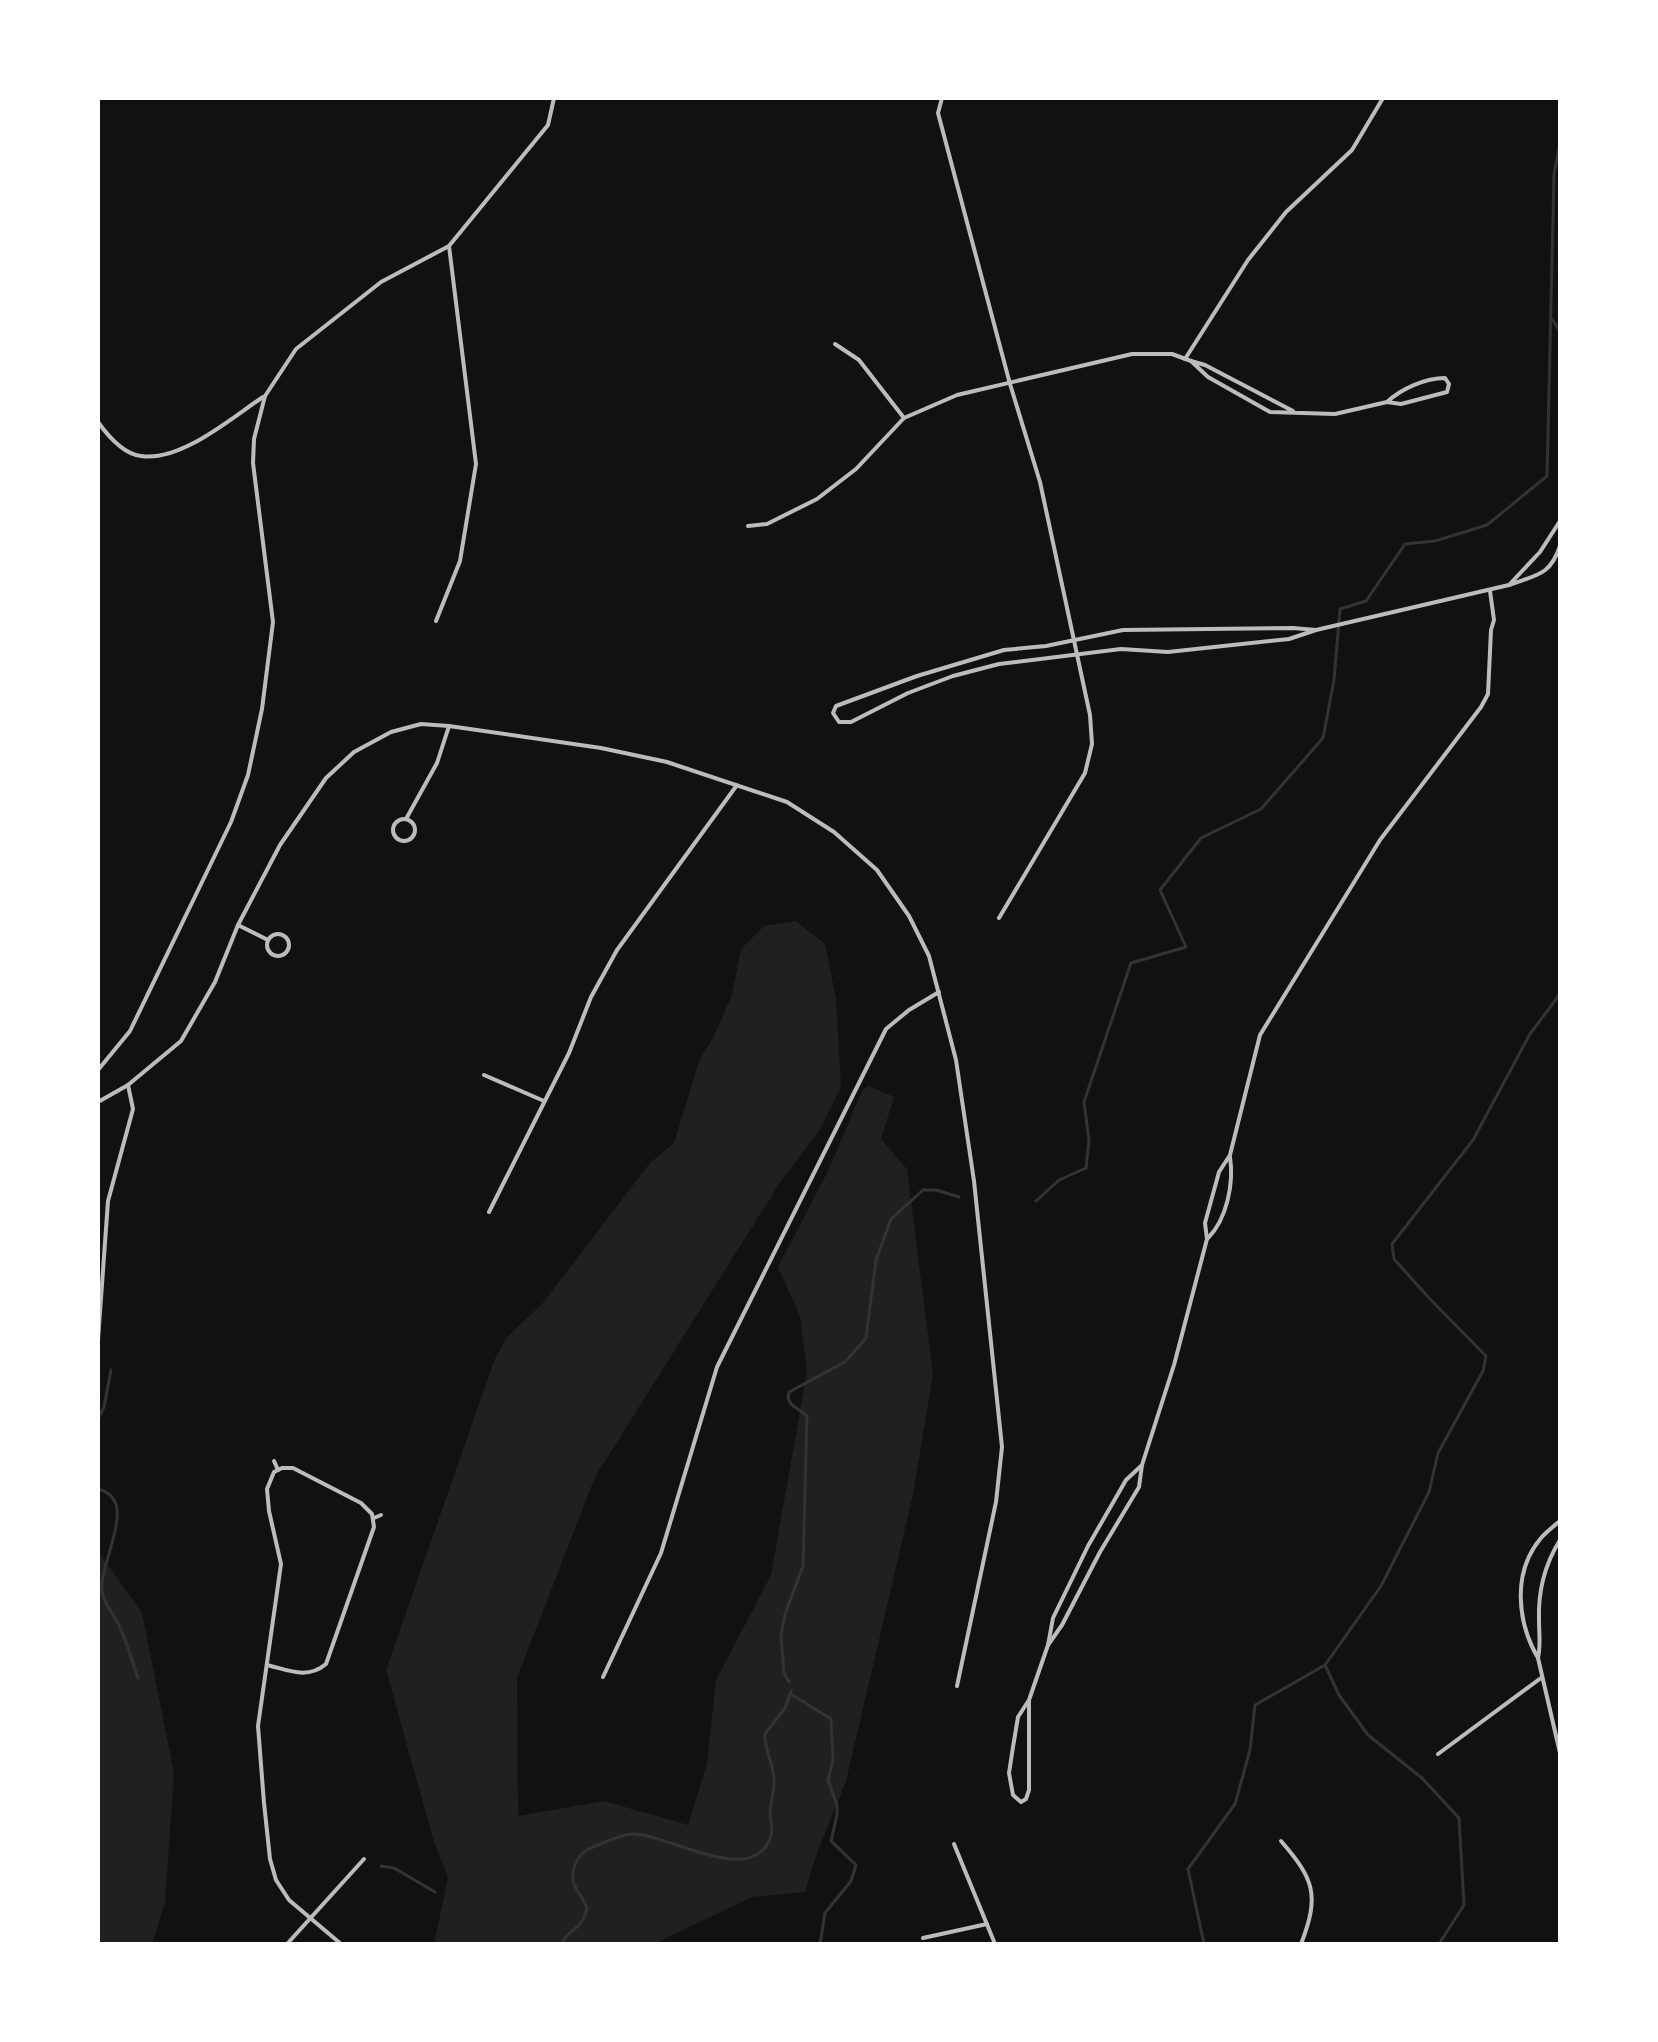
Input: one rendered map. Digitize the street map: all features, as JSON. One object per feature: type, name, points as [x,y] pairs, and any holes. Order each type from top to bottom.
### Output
[{"type":"street","points":[[98,1070],[130,1031],[231,822],[248,775],[262,709],[273,622],[253,463],[254,439],[265,396],[296,349],[334,317],[381,282],[449,246],[548,125],[554,98]]},
{"type":"street","points":[[942,98],[938,113],[1010,384],[1040,482],[1090,715],[1092,737],[1089,762],[1073,798],[999,918]]},
{"type":"street","points":[[1188,360],[1255,251],[1286,212],[1352,150],[1383,98]]},
{"type":"street","points":[[436,621],[460,561],[476,464],[449,246]]},
{"type":"street","points":[[835,344],[859,360],[904,418]]},
{"type":"street","points":[[748,526],[776,520],[837,485],[904,418],[957,395],[1132,354],[1159,353],[1205,365],[1293,411]]},
{"type":"street","points":[[1188,360],[1208,377],[1270,412],[1335,414],[1387,402],[1401,404],[1447,392],[1449,384],[1445,378],[1433,378],[1396,394],[1387,402]]},
{"type":"street","points":[[98,422],[116,444],[139,456],[162,456],[194,443],[265,396]]},
{"type":"street","points":[[1509,585],[1540,552],[1560,521]]},
{"type":"street","points":[[1316,630],[1123,630],[1046,646],[1004,650],[960,662],[836,706],[833,713],[839,722],[851,722],[908,693],[953,676],[999,664],[1121,649],[1168,652],[1289,639],[1509,585],[1554,565],[1560,546]]},
{"type":"street","points":[[1048,1645],[1139,1487],[1142,1465],[1174,1365],[1207,1239],[1205,1223],[1219,1172],[1230,1155],[1260,1035],[1380,840],[1488,694],[1494,620],[1490,591]]},
{"type":"street","points":[[98,1102],[128,1085],[181,1041],[215,982],[238,925],[280,845],[326,778],[354,752],[391,732],[421,724],[449,726],[601,748],[667,762],[787,802],[834,832],[877,870],[909,916],[929,956],[956,1060],[974,1181],[1002,1447],[996,1502],[957,1686]]},
{"type":"street","points":[[406,819],[437,763],[449,726]]},
{"type":"street","points":[[489,1212],[569,1053],[591,997],[617,950],[737,785]]},
{"type":"street","points":[[406,819],[412,822],[416,832],[412,839],[402,841],[395,837],[393,826],[398,820],[406,819]]},
{"type":"street","points":[[238,925],[268,940]]},
{"type":"street","points":[[277,933],[284,935],[289,941],[289,949],[284,954],[274,955],[268,950],[268,940],[277,933]]},
{"type":"street","points":[[603,1677],[661,1553],[717,1367],[768,1262],[886,1029],[909,1010],[939,992]]},
{"type":"street","points":[[484,1075],[544,1101]]},
{"type":"street","points":[[98,1340],[108,1201],[133,1109],[128,1085]]},
{"type":"street","points":[[1207,1239],[1219,1227],[1233,1175],[1230,1155]]},
{"type":"street","points":[[274,1461],[278,1470]]},
{"type":"street","points":[[1029,1700],[1029,1790],[1026,1799],[1021,1802],[1013,1795],[1009,1773],[1018,1717],[1029,1700],[1048,1645],[1053,1618],[1088,1546],[1126,1480],[1142,1465]]},
{"type":"street","points":[[267,1665],[303,1674],[318,1671],[326,1664],[372,1534],[374,1518],[361,1503],[293,1468],[278,1470],[269,1480],[267,1489],[281,1564],[258,1726],[270,1859],[276,1880],[289,1900],[341,1944]]},
{"type":"street","points":[[374,1518],[381,1515]]},
{"type":"street","points":[[1560,1521],[1540,1539],[1523,1571],[1520,1598],[1521,1616],[1530,1645],[1538,1658],[1560,1753]]},
{"type":"street","points":[[1538,1658],[1541,1647],[1538,1617],[1543,1577],[1560,1540]]},
{"type":"street","points":[[318,1671],[321,1677]]},
{"type":"street","points":[[1438,1754],[1541,1678]]},
{"type":"street","points":[[1281,1841],[1303,1868],[1313,1895],[1301,1944]]},
{"type":"street","points":[[954,1844],[995,1944]]},
{"type":"street","points":[[287,1944],[364,1859]]},
{"type":"street","points":[[923,1938],[987,1924]]},
{"type":"shaded area","points":[[796,921],[825,944],[836,999],[841,1087],[819,1131],[781,1181],[595,1477],[517,1678],[518,1816],[604,1801],[688,1825],[707,1764],[716,1680],[771,1575],[807,1372],[800,1316],[778,1267],[828,1171],[863,1089],[869,1086],[894,1097],[881,1139],[907,1169],[933,1375],[912,1499],[846,1781],[805,1892],[752,1897],[654,1944],[434,1944],[448,1877],[434,1842],[386,1670],[494,1361],[506,1338],[542,1304],[650,1163],[674,1143],[699,1061],[732,995],[741,949],[764,926]]},
{"type":"shaded area","points":[[98,1551],[142,1613],[174,1773],[165,1902],[152,1944],[98,1944]]},
{"type":"waterway","points":[[1036,1201],[1059,1180],[1086,1168],[1089,1140],[1084,1102],[1131,963],[1186,947],[1160,890],[1201,838],[1261,809],[1323,738],[1334,680],[1340,609],[1366,601],[1405,544],[1435,541],[1487,525],[1547,476],[1554,174],[1560,142]]},
{"type":"waterway","points":[[1551,318],[1560,331]]},
{"type":"waterway","points":[[1439,1944],[1464,1905],[1459,1818],[1422,1778],[1368,1735],[1339,1695],[1325,1665],[1381,1586],[1429,1492],[1438,1453],[1483,1371],[1486,1356],[1394,1259],[1392,1244],[1473,1140],[1530,1034],[1560,994]]},
{"type":"waterway","points":[[789,1682],[784,1673],[781,1635],[785,1614],[803,1566],[807,1416],[791,1404],[789,1392],[845,1362],[866,1338],[876,1260],[891,1219],[923,1190],[936,1190],[959,1197]]},
{"type":"waterway","points":[[98,1419],[104,1407],[111,1370]]},
{"type":"waterway","points":[[98,1489],[111,1496],[116,1506],[117,1520],[102,1584],[103,1596],[126,1642],[138,1678]]},
{"type":"waterway","points":[[1204,1944],[1188,1869],[1235,1804],[1250,1750],[1255,1705],[1325,1665]]},
{"type":"waterway","points":[[561,1944],[579,1925],[587,1908],[574,1884],[573,1870],[580,1856],[588,1849],[633,1834],[726,1859],[744,1859],[759,1854],[769,1841],[772,1830],[770,1812],[774,1776],[765,1734],[785,1708],[791,1691]]},
{"type":"waterway","points":[[791,1694],[831,1719],[833,1760],[828,1780],[837,1805],[831,1841],[856,1865],[851,1881],[825,1913],[820,1944]]},
{"type":"waterway","points":[[381,1866],[394,1868],[435,1892]]}]
